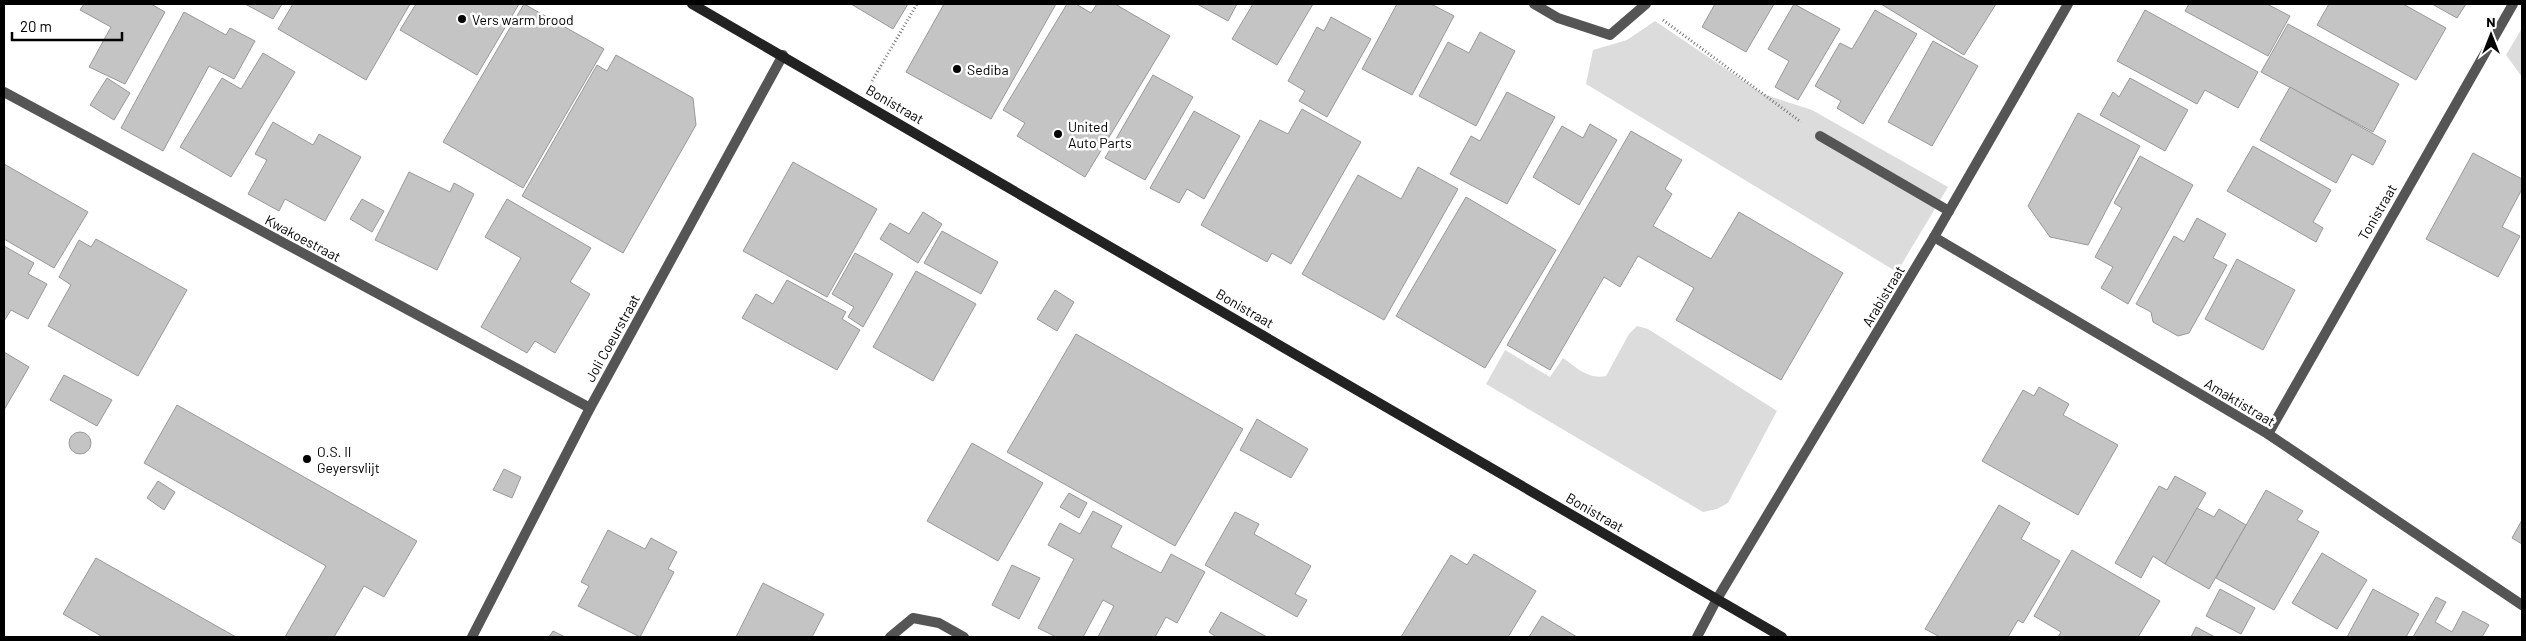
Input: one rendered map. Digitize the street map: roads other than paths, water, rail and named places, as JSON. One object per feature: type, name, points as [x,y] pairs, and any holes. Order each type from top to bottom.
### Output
[{"type":"street","name":"Bonistraat","points":[[692,4],[783,55],[1782,637]]},
{"type":"street","points":[[1534,4],[1558,18],[1610,35],[1645,5]]},
{"type":"street","name":"Arabistraat","points":[[1696,637],[1934,237],[2068,4]]},
{"type":"street","name":"Tonistraat","points":[[2268,434],[2513,4]]},
{"type":"street","name":"Joli Coeurstraat","points":[[472,637],[590,408],[783,55]]},
{"type":"street","name":"Kwakoestraat","points":[[4,92],[590,408]]},
{"type":"street","points":[[1820,136],[1949,211]]},
{"type":"street","name":"Amaktistraat","points":[[1934,237],[2268,434],[2522,604]]},
{"type":"street","points":[[890,637],[913,618],[939,623],[964,637]]},
{"type":"place","name":"Vers warm brood","points":[[462,19]]},
{"type":"place","name":"Sediba","points":[[957,69]]},
{"type":"place","name":"United Auto Parts","points":[[1058,134]]},
{"type":"place","name":"O.S. II Geyersvlijt","points":[[307,459]]}]
